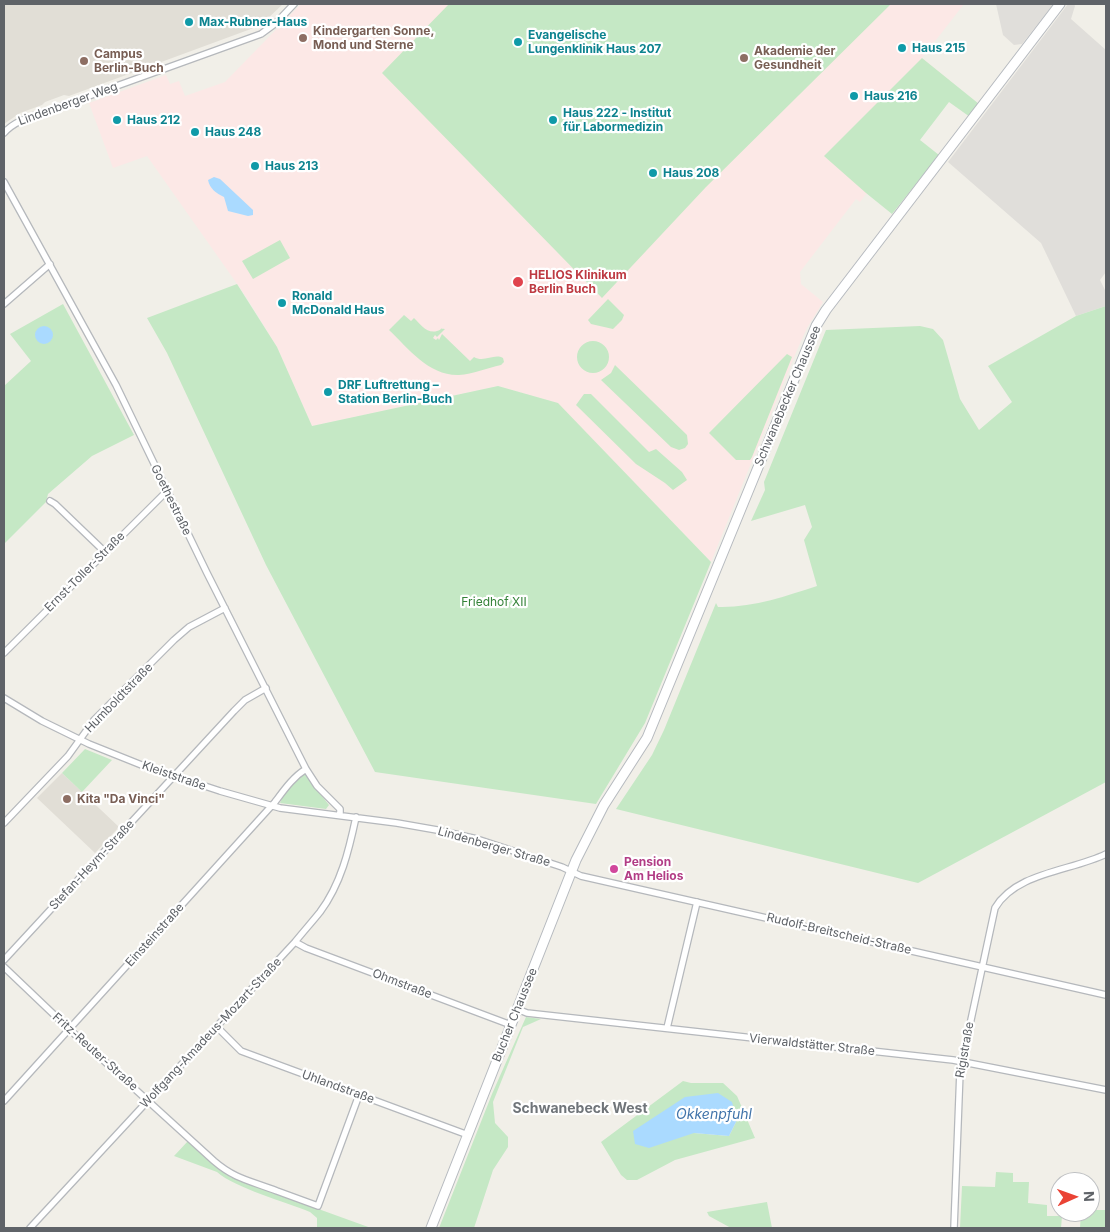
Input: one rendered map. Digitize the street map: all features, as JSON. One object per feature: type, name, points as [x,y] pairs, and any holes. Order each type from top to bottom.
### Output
[{"type":"main road","name":"Schwanebecker Chaussee","points":[[604,805],[647,738],[790,387],[820,320],[1060,4]]},
{"type":"main road","name":"Bucher Chaussee","points":[[431,1228],[572,871],[588,833],[604,805]]},
{"type":"street","name":"Lindenberger Weg","points":[[4,133],[10,126],[18,122],[261,34],[276,23],[294,4]]},
{"type":"street","name":"Goethestraße","points":[[4,182],[116,385],[306,769],[317,786],[340,809],[340,815]]},
{"type":"street","points":[[4,304],[50,264]]},
{"type":"street","name":"Ernst-Toller-Straße","points":[[4,653],[163,495],[168,493]]},
{"type":"street","points":[[50,501],[105,552]]},
{"type":"street","name":"Humboldtstraße","points":[[4,823],[68,756],[94,720],[174,640],[196,623],[225,608]]},
{"type":"street","name":"Stefan-Heym-Straße","points":[[4,960],[234,711],[245,700],[266,688]]},
{"type":"street","name":"Kleiststraße","points":[[4,698],[42,721],[80,740],[174,777],[271,806],[356,817]]},
{"type":"street","name":"Einsteinstraße","points":[[4,1101],[300,773],[306,769]]},
{"type":"street","name":"Lindenberger Straße","points":[[356,817],[420,827],[477,840],[572,871]]},
{"type":"street","name":"Wolfgang-Amadeus-Mozart-Straße","points":[[30,1228],[217,1027],[321,911],[340,877],[350,847],[356,817]]},
{"type":"street","name":"Rigistraße","points":[[954,1228],[961,1062],[997,905],[1005,895],[1025,882],[1090,862],[1106,854]]},
{"type":"street","name":"Rudolf-Breitscheid-Straße","points":[[572,871],[581,876],[1106,995]]},
{"type":"street","points":[[667,1028],[697,902]]},
{"type":"street","name":"Ohmstraße","points":[[295,942],[306,948],[511,1025]]},
{"type":"street","name":"Fritz-Reuter-Straße","points":[[4,967],[69,1029],[227,1172],[243,1180],[318,1206],[359,1095]]},
{"type":"street","name":"Vierwaldstätter Straße","points":[[517,1009],[527,1012],[961,1062],[1106,1090]]},
{"type":"street","name":"Uhlandstraße","points":[[217,1027],[241,1051],[468,1135]]},
{"type":"shaded area","name":"Campus Berlin-Buch","points":[[4,4],[283,4],[259,26],[69,96],[64,95],[45,102],[42,105],[20,113],[4,124]]},
{"type":"shaded area","name":"HELIOS Klinikum Berlin Buch","points":[[301,4],[964,4],[922,58],[953,83],[868,194],[860,202],[856,199],[800,272],[801,284],[823,302],[807,328],[797,350],[711,562],[557,403],[498,386],[312,426],[277,347],[247,298],[147,156],[113,168],[89,103],[166,75],[170,84],[179,81],[185,96],[225,82]]},
{"type":"shaded area","points":[[996,4],[1054,4],[1022,44],[1014,45],[1003,35]]},
{"type":"shaded area","points":[[1068,4],[1074,4],[1075,6],[1071,19],[1106,50],[1106,272],[1100,280],[1106,292],[1106,306],[1076,316],[1041,243],[948,162]]},
{"type":"shaded area","points":[[62,773],[119,827],[95,853],[37,798]]},
{"type":"green space","points":[[449,4],[891,4],[706,187],[602,298],[382,73]]},
{"type":"green space","points":[[922,58],[979,104],[970,117],[949,102],[920,140],[939,155],[892,214],[824,156]]},
{"type":"green space","points":[[280,240],[290,258],[253,279],[242,261]]},
{"type":"green space","name":"Friedhof XII","points":[[237,284],[277,347],[312,426],[498,386],[558,403],[711,562],[645,723],[596,804],[375,772],[266,565],[167,353],[147,318]]},
{"type":"green space","points":[[608,299],[624,315],[622,320],[613,329],[591,324],[588,320]]},
{"type":"green space","points":[[63,304],[134,435],[92,456],[48,494],[46,502],[4,544],[4,386],[31,361],[10,334]]},
{"type":"green space","points":[[1106,306],[1106,782],[918,883],[616,809],[652,755],[716,603],[718,607],[743,606],[817,586],[804,540],[812,527],[805,505],[751,521],[765,490],[764,482],[826,330],[920,326],[933,329],[943,340],[960,399],[979,430],[1012,402],[988,366],[1076,316]]},
{"type":"green space","points":[[404,315],[411,321],[414,318],[430,331],[437,331],[441,328],[445,329],[437,337],[435,335],[433,338],[436,340],[438,338],[439,340],[442,334],[470,361],[474,357],[481,359],[500,357],[503,358],[504,362],[501,365],[459,375],[438,371],[420,360],[389,330]]},
{"type":"green space","points":[[593,341],[599,342],[604,346],[608,351],[608,363],[604,368],[599,372],[593,373],[587,372],[582,368],[578,363],[577,357],[578,351],[582,346],[587,342]]},
{"type":"green space","points":[[787,354],[792,357],[752,457],[750,460],[736,460],[709,433]]},
{"type":"green space","points":[[615,365],[687,435],[688,444],[685,448],[679,450],[671,447],[601,380],[611,373]]},
{"type":"green space","points":[[584,394],[591,394],[649,452],[656,449],[682,472],[687,480],[673,490],[636,464],[576,405]]},
{"type":"green space","points":[[85,749],[112,760],[82,792],[62,773]]},
{"type":"green space","points":[[305,771],[329,805],[326,809],[280,803],[284,794],[297,777]]},
{"type":"green space","points":[[526,1017],[541,1019],[523,1027],[493,1102],[495,1123],[508,1137],[508,1147],[493,1170],[474,1228],[439,1228],[492,1094]]},
{"type":"green space","points":[[683,1081],[691,1083],[723,1083],[737,1096],[755,1138],[675,1160],[637,1180],[627,1180],[621,1175],[601,1142]],"holes":[[[737,1120],[729,1136],[694,1133]]]},
{"type":"green space","points":[[188,1141],[230,1177],[371,1228],[317,1228],[317,1218],[310,1212],[248,1189],[217,1172],[174,1156]]},
{"type":"green space","points":[[996,1172],[1013,1173],[1013,1182],[1029,1182],[1028,1203],[1047,1205],[1047,1216],[1050,1216],[1050,1222],[1062,1222],[1061,1228],[960,1228],[962,1186],[995,1187]]},
{"type":"green space","points":[[767,1202],[772,1228],[731,1228],[709,1216],[707,1212]]},
{"type":"green space","points":[[1100,1210],[1106,1210],[1106,1228],[1080,1228],[1080,1222],[1100,1222]]},
{"type":"water","points":[[214,177],[220,179],[253,210],[253,215],[248,216],[228,211],[224,197],[210,186],[208,180]]},
{"type":"water","points":[[44,326],[50,329],[53,335],[50,341],[44,344],[38,341],[35,335],[38,329]]},
{"type":"water","name":"Okkenpfuhl","points":[[718,1093],[732,1102],[737,1120],[729,1136],[694,1133],[649,1148],[635,1144],[633,1131],[685,1097]]},
{"type":"place","name":"Max-Rubner-Haus","points":[[189,22]]},
{"type":"place","name":"Kindergarten Sonne, Mond und Sterne","points":[[303,38]]},
{"type":"place","name":"Evangelische Lungenklinik Haus 207","points":[[518,42]]},
{"type":"place","name":"Haus 215","points":[[902,48]]},
{"type":"place","name":"Akademie der Gesundheit","points":[[744,58]]},
{"type":"place","name":"Campus Berlin-Buch","points":[[84,61]]},
{"type":"place","name":"Haus 216","points":[[854,96]]},
{"type":"place","name":"Haus 212","points":[[117,120]]},
{"type":"place","name":"Haus 222 - Institut für Labormedizin","points":[[553,120]]},
{"type":"place","name":"Haus 248","points":[[195,132]]},
{"type":"place","name":"Haus 213","points":[[255,166]]},
{"type":"place","name":"Haus 208","points":[[653,173]]},
{"type":"place","name":"HELIOS Klinikum Berlin Buch","points":[[518,282]]},
{"type":"place","name":"Ronald McDonald Haus","points":[[282,303]]},
{"type":"place","name":"DRF Luftrettung – Station Berlin-Buch","points":[[328,392]]},
{"type":"place","name":"Kita \"Da Vinci\"","points":[[67,799]]},
{"type":"place","name":"Pension Am Helios","points":[[614,869]]},
{"type":"district","name":"Schwanebeck West","points":[[580,1109]]}]
